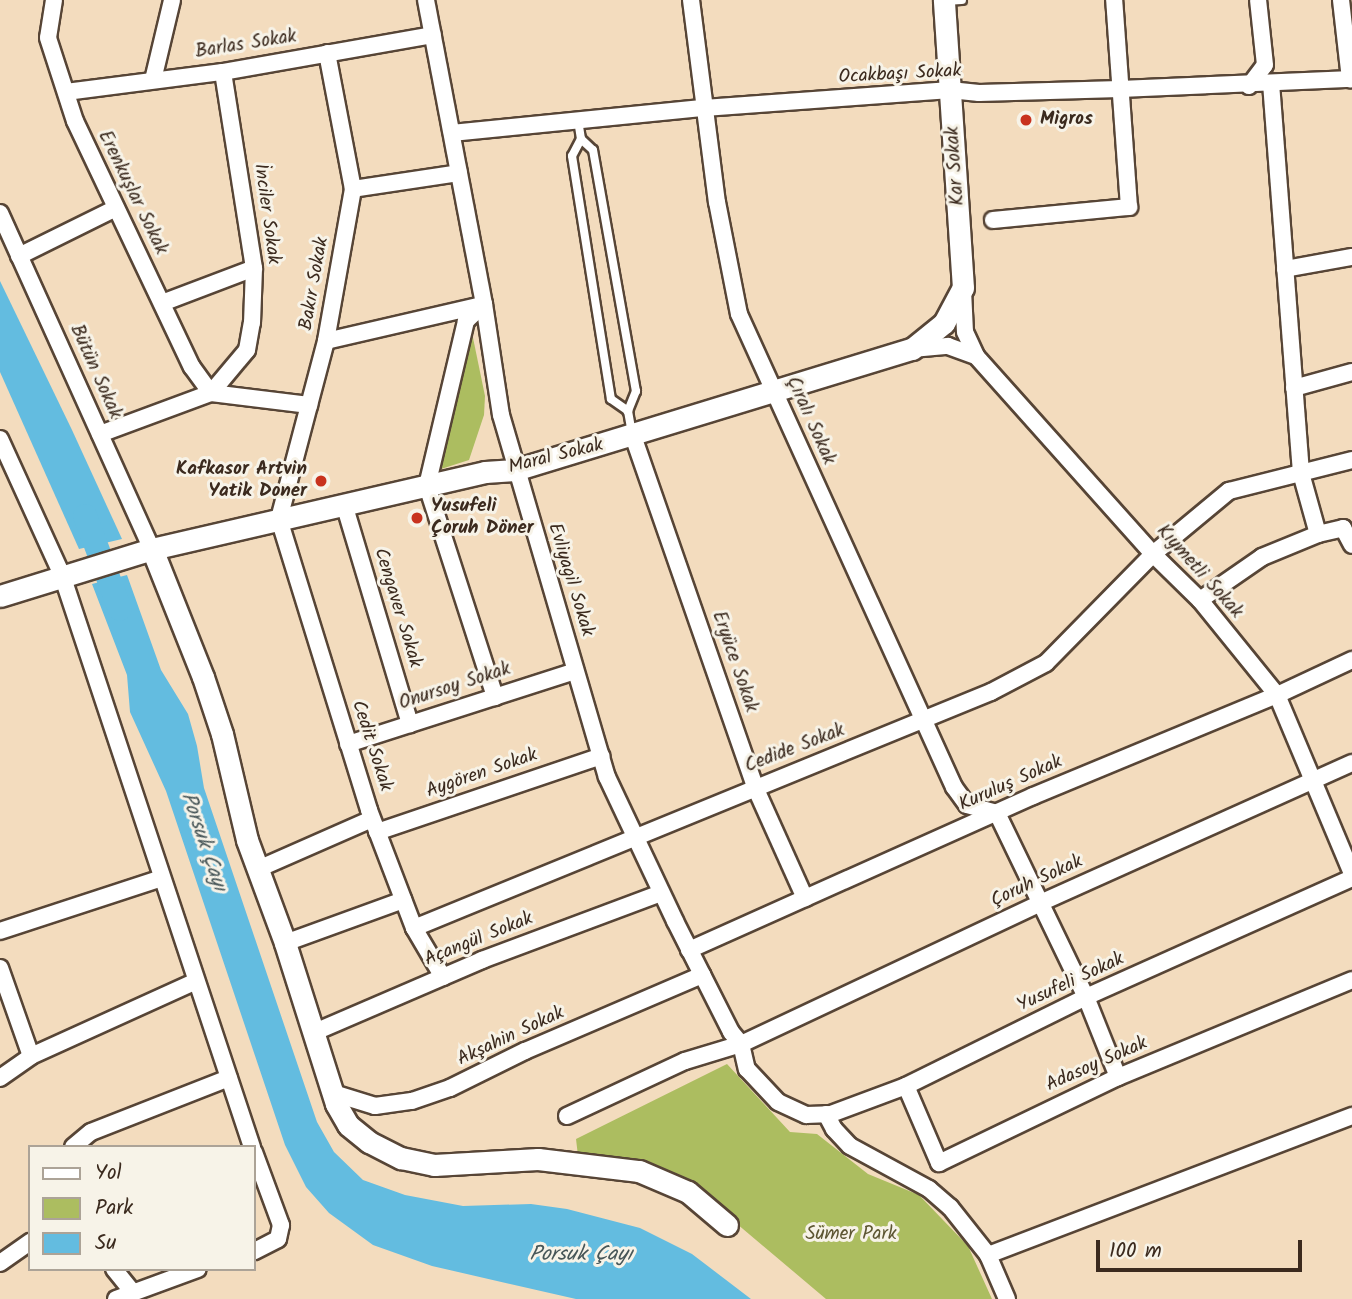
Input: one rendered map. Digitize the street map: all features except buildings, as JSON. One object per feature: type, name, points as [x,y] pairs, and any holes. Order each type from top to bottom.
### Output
[{"type":"street","name":"Erenkuşlar Sokak","points":[[54,0],[48,38],[75,121],[192,367],[211,393]]},
{"type":"street","points":[[153,80],[172,0]]},
{"type":"street","name":"Evliyagil Sokak","points":[[426,0],[484,304],[501,415],[601,756],[661,893],[731,1032],[741,1044],[747,1069],[778,1102],[806,1115]]},
{"type":"street","name":"Çıralı Sokak","points":[[691,0],[717,202],[739,314],[954,787],[967,805],[997,813]]},
{"type":"street","name":"Kar Sokak","points":[[950,0],[950,90],[965,332]]},
{"type":"street","points":[[993,220],[1129,206],[1114,0]]},
{"type":"street","points":[[1249,86],[1265,65],[1258,0]]},
{"type":"street","points":[[1341,0],[1351,79]]},
{"type":"street","name":"Barlas Sokak","points":[[66,92],[223,72],[433,35]]},
{"type":"street","name":"Bakır Sokak","points":[[279,519],[326,341],[353,189],[327,53]]},
{"type":"street","name":"İnciler Sokak","points":[[211,393],[247,350],[252,323],[254,268],[223,72]]},
{"type":"street","name":"Ocakbaşı Sokak","points":[[452,133],[704,108],[950,90],[979,93],[1249,86],[1351,79]]},
{"type":"street","points":[[1271,84],[1301,472],[1318,534]]},
{"type":"street","points":[[353,189],[458,173]]},
{"type":"street","points":[[19,256],[116,208]]},
{"type":"street","name":"Bütün Sokak","points":[[0,213],[152,549]]},
{"type":"street","points":[[1285,269],[1352,257]]},
{"type":"street","points":[[162,303],[254,268]]},
{"type":"street","points":[[912,349],[944,323],[963,288]]},
{"type":"street","points":[[326,341],[484,304]]},
{"type":"street","points":[[484,304],[466,321],[427,486],[495,697]]},
{"type":"street","name":"Kıymetli Sokak","points":[[965,332],[976,356],[1153,554],[1200,600],[1276,695],[1352,873]]},
{"type":"street","points":[[912,349],[948,346],[976,356]]},
{"type":"street","name":"Maral Sokak","points":[[0,596],[152,549],[485,472],[515,470],[912,349]]},
{"type":"street","points":[[1294,388],[1352,372]]},
{"type":"street","points":[[100,434],[211,393],[309,405]]},
{"type":"street","name":"Eryüce Sokak","points":[[633,436],[755,787],[805,898]]},
{"type":"street","points":[[2,446],[62,575],[251,1145]]},
{"type":"street","name":"Cedide Sokak","points":[[414,928],[755,787],[923,723],[992,692],[1046,663],[1153,554],[1229,491],[1352,460]]},
{"type":"street","name":"Cengaver Sokak","points":[[344,504],[410,724]]},
{"type":"street","name":"Cedit Sokak","points":[[279,519],[374,825],[414,928],[443,977]]},
{"type":"street","points":[[1200,600],[1262,557],[1318,534],[1343,528],[1352,545]]},
{"type":"street","points":[[152,549],[207,689],[222,734],[247,840],[285,943],[333,1093],[348,1125],[369,1142],[401,1158],[434,1166],[538,1159],[639,1171],[688,1192],[727,1225]]},
{"type":"street","name":"Kuruluş Sokak","points":[[689,950],[1352,660]]},
{"type":"street","name":"Onursoy Sokak","points":[[348,744],[575,671]]},
{"type":"street","name":"Aygören Sokak","points":[[258,869],[374,825],[601,756]]},
{"type":"street","name":"Çoruh Sokak","points":[[741,1044],[1038,904],[1311,779],[1352,763]]},
{"type":"street","points":[[997,813],[1038,904],[1086,997],[1118,1077]]},
{"type":"street","points":[[0,931],[162,878]]},
{"type":"street","name":"Yusufeli Sokak","points":[[806,1115],[826,1114],[906,1086],[1086,997],[1352,878]]},
{"type":"street","name":"Açangül Sokak","points":[[315,1032],[443,977],[661,893]]},
{"type":"street","points":[[285,943],[403,900]]},
{"type":"street","points":[[0,968],[31,1056]]},
{"type":"street","name":"Akşahin Sokak","points":[[333,1093],[375,1106],[412,1101],[450,1088],[526,1051],[702,975]]},
{"type":"street","name":"Adasoy Sokak","points":[[906,1086],[939,1163],[1118,1077],[1352,980]]},
{"type":"street","points":[[0,1077],[31,1056],[196,981]]},
{"type":"street","points":[[567,1116],[685,1061],[741,1044]]},
{"type":"street","points":[[75,1145],[91,1132],[229,1078]]},
{"type":"street","points":[[826,1114],[834,1129],[850,1146],[939,1197],[988,1255],[1007,1299]]},
{"type":"street","points":[[988,1255],[1352,1116]]},
{"type":"street","points":[[256,1157],[281,1225],[278,1239],[256,1250]]},
{"type":"street","points":[[0,1264],[28,1243]]},
{"type":"street","points":[[116,1271],[132,1291]]},
{"type":"street","points":[[116,1299],[192,1271]]},
{"type":"lane","points":[[578,120],[581,139],[572,156],[611,399],[628,411]]},
{"type":"lane","points":[[581,139],[593,150],[636,391],[628,411],[633,436]]},
{"type":"green space","points":[[472,333],[485,396],[484,415],[469,460],[441,469]]},
{"type":"green space","name":"Sümer Park","points":[[727,1064],[790,1132],[817,1134],[868,1174],[919,1195],[968,1246],[992,1299],[826,1299],[704,1196],[578,1156],[576,1139]]},
{"type":"water","points":[[0,281],[122,539],[79,549],[0,372]]},
{"type":"water","name":"Porsuk Çayı","points":[[127,575],[161,670],[188,714],[204,788],[317,1122],[334,1152],[363,1180],[405,1195],[463,1206],[531,1204],[567,1209],[640,1228],[692,1254],[751,1299],[576,1299],[432,1266],[373,1245],[329,1213],[306,1187],[285,1145],[166,791],[130,712],[127,675],[92,584]]},
{"type":"waterway","name":"Porsuk Çayı","points":[[85,516],[120,609]]},
{"type":"place","name":"Migros","points":[[1026,120]]},
{"type":"place","name":"Kafkasor Artvin Yatik Doner","points":[[321,481]]},
{"type":"place","name":"Yusufeli Çoruh Döner","points":[[417,518]]}]
